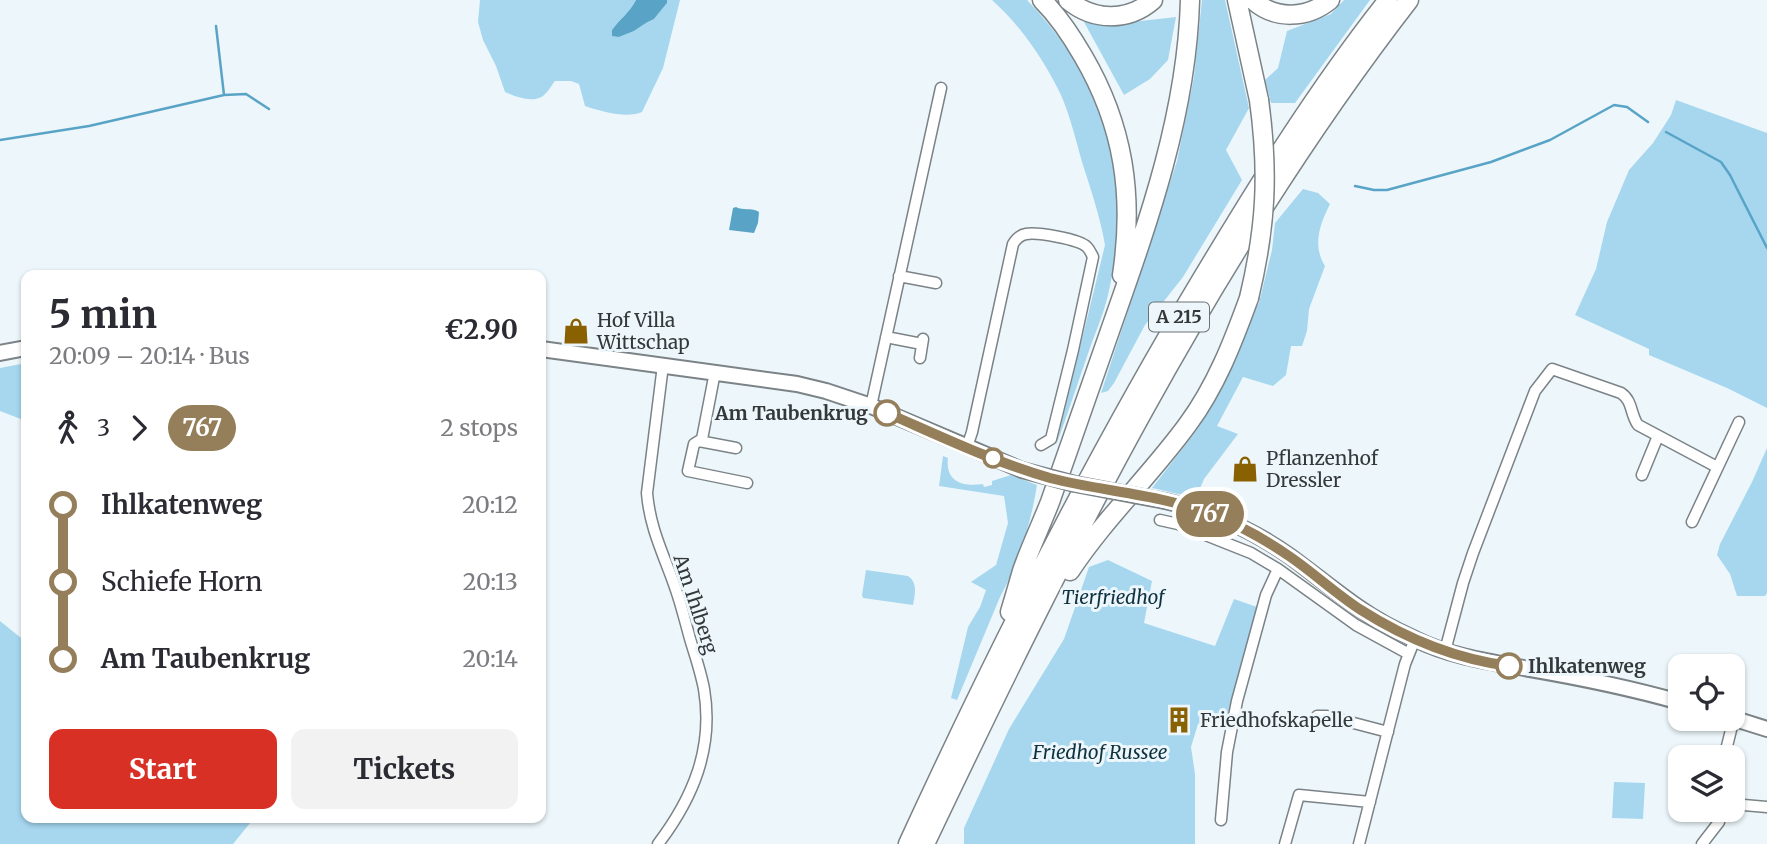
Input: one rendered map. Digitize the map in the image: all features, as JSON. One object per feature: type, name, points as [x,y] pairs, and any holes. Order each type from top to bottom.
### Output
[{"type":"highway","points":[[1042,0],[1062,24],[1088,64],[1106,101],[1118,139],[1128,211],[1116,313]]},
{"type":"highway","points":[[1068,0],[1082,10],[1105,16],[1127,15],[1153,0]]},
{"type":"highway","points":[[1006,656],[1022,571],[1049,503],[1143,236],[1173,128],[1184,68],[1190,0]]},
{"type":"highway","points":[[1006,656],[1088,544],[1190,422],[1229,352],[1249,298],[1261,244],[1265,194],[1264,135],[1237,0]]},
{"type":"highway","points":[[1253,0],[1262,8],[1291,15],[1313,11],[1329,0]]},
{"type":"highway","name":"A 215","points":[[925,844],[1006,656],[1098,461],[1175,324],[1250,199],[1301,119],[1388,0]]},
{"type":"highway","name":"A 215","points":[[908,844],[961,729],[1006,656],[1188,332],[1310,135],[1409,0]]},
{"type":"street","points":[[871,406],[941,88]]},
{"type":"street","points":[[967,447],[1013,244],[1021,235],[1029,233],[1083,244],[1093,257],[1051,439],[1041,445]]},
{"type":"street","points":[[899,276],[936,283]]},
{"type":"street","points":[[886,337],[923,341],[920,358]]},
{"type":"street","points":[[0,353],[21,349]]},
{"type":"street","points":[[546,350],[797,384],[826,391],[871,406],[1022,470],[1212,514],[1247,530],[1290,557],[1361,610],[1415,639],[1445,651],[1499,665],[1612,685],[1668,699]]},
{"type":"street","name":"Am Ihlberg","points":[[658,844],[673,825],[695,782],[705,745],[706,716],[701,676],[680,603],[648,511],[647,493],[667,365]]},
{"type":"street","points":[[1445,651],[1463,583],[1478,541],[1535,391],[1552,369],[1621,393],[1629,401],[1638,425],[1717,467]]},
{"type":"street","points":[[715,372],[702,439],[694,444],[688,471],[747,483]]},
{"type":"street","points":[[1692,522],[1739,422]]},
{"type":"street","points":[[1642,475],[1658,436]]},
{"type":"street","points":[[699,441],[736,448]]},
{"type":"street","points":[[1160,520],[1178,524],[1251,553],[1356,625],[1409,654]]},
{"type":"street","points":[[1221,820],[1227,752],[1237,701],[1266,595],[1278,569]]},
{"type":"street","points":[[1359,844],[1415,639]]},
{"type":"street","points":[[1317,716],[1327,716],[1388,732]]},
{"type":"street","points":[[1745,722],[1767,729]]},
{"type":"street","points":[[1285,844],[1299,795],[1370,802]]},
{"type":"street","points":[[1745,805],[1767,807]]},
{"type":"street","points":[[1702,844],[1719,822]]},
{"type":"green space","points":[[480,0],[636,0],[612,30],[619,37],[654,19],[667,0],[680,0],[663,68],[642,112],[629,115],[585,106],[579,84],[571,81],[555,81],[542,97],[535,99],[505,92],[478,22]]},
{"type":"green space","points":[[992,0],[1027,0],[1055,32],[1077,65],[1095,100],[1115,174],[1118,213],[1108,295],[1056,446],[1105,245],[1095,203],[1061,95],[1031,44]]},
{"type":"green space","points":[[1202,0],[1225,0],[1249,108],[1226,150],[1242,180],[1183,277],[1145,325],[1114,383],[1108,391],[1101,393],[1177,161],[1194,77]]},
{"type":"green space","points":[[1344,0],[1370,0],[1295,103],[1271,103],[1265,80],[1278,68],[1287,31],[1331,14]]},
{"type":"green space","points":[[1176,17],[1168,60],[1150,79],[1124,95],[1084,22],[1123,23]]},
{"type":"green space","points":[[1676,100],[1767,133],[1767,408],[1649,355],[1649,349],[1575,315],[1596,269],[1607,222],[1629,170],[1653,143],[1671,115]]},
{"type":"green space","points":[[1303,189],[1318,193],[1330,204],[1323,219],[1318,242],[1325,266],[1309,309],[1307,331],[1302,346],[1291,346],[1286,375],[1273,386],[1243,377],[1217,426],[1238,434],[1204,479],[1196,498],[1152,488],[1197,430],[1233,365],[1259,303],[1272,250],[1275,223]]},
{"type":"green space","points":[[21,364],[21,419],[0,411],[0,368]]},
{"type":"green space","points":[[1767,448],[1767,593],[1765,596],[1737,596],[1730,574],[1717,555]]},
{"type":"green space","points":[[943,456],[948,458],[952,478],[962,483],[983,484],[984,487],[992,485],[992,481],[1011,475],[1037,485],[1028,528],[1018,556],[957,700],[951,698],[968,627],[986,590],[971,582],[996,565],[1008,523],[1004,496],[939,486]]},
{"type":"green space","name":"Friedhof Russee","points":[[1108,560],[1152,581],[1144,623],[1215,646],[1234,599],[1257,607],[1226,720],[1198,724],[1191,747],[1195,774],[1195,844],[964,844],[964,828],[1009,729],[1064,639],[1089,567]]},
{"type":"green space","points":[[866,570],[908,576],[915,585],[913,605],[863,598]]},
{"type":"green space","points":[[0,621],[21,638],[21,823],[250,823],[233,844],[0,844]]},
{"type":"green space","points":[[1614,782],[1645,783],[1643,819],[1612,818]]},
{"type":"shaded area","points":[[636,0],[667,0],[667,3],[654,19],[634,31],[619,37],[612,36],[612,30]]},
{"type":"shaded area","points":[[733,208],[759,212],[754,233],[729,230]]},
{"type":"waterway","points":[[216,26],[224,95]]},
{"type":"waterway","points":[[0,140],[89,126],[224,95],[246,94],[269,109]]},
{"type":"waterway","points":[[1355,186],[1387,190],[1491,162],[1550,140],[1614,105],[1627,107],[1648,122]]},
{"type":"waterway","points":[[1666,132],[1721,162],[1767,248]]},
{"type":"bus line","name":"767","points":[[887,413],[1022,470],[1075,484],[1183,505],[1212,514],[1247,530],[1282,551],[1361,610],[1415,639],[1445,651],[1509,666]]},
{"type":"place","name":"Hof Villa Wittschap","points":[[576,331]]},
{"type":"place","name":"Am Taubenkrug","points":[[887,413]]},
{"type":"place","name":"Pflanzenhof Dressler","points":[[1245,469]]},
{"type":"place","name":"Ihlkatenweg","points":[[1509,666]]},
{"type":"place","name":"Friedhofskapelle","points":[[1179,720]]},
{"type":"park label","name":"Tierfriedhof","points":[[1113,597]]}]
